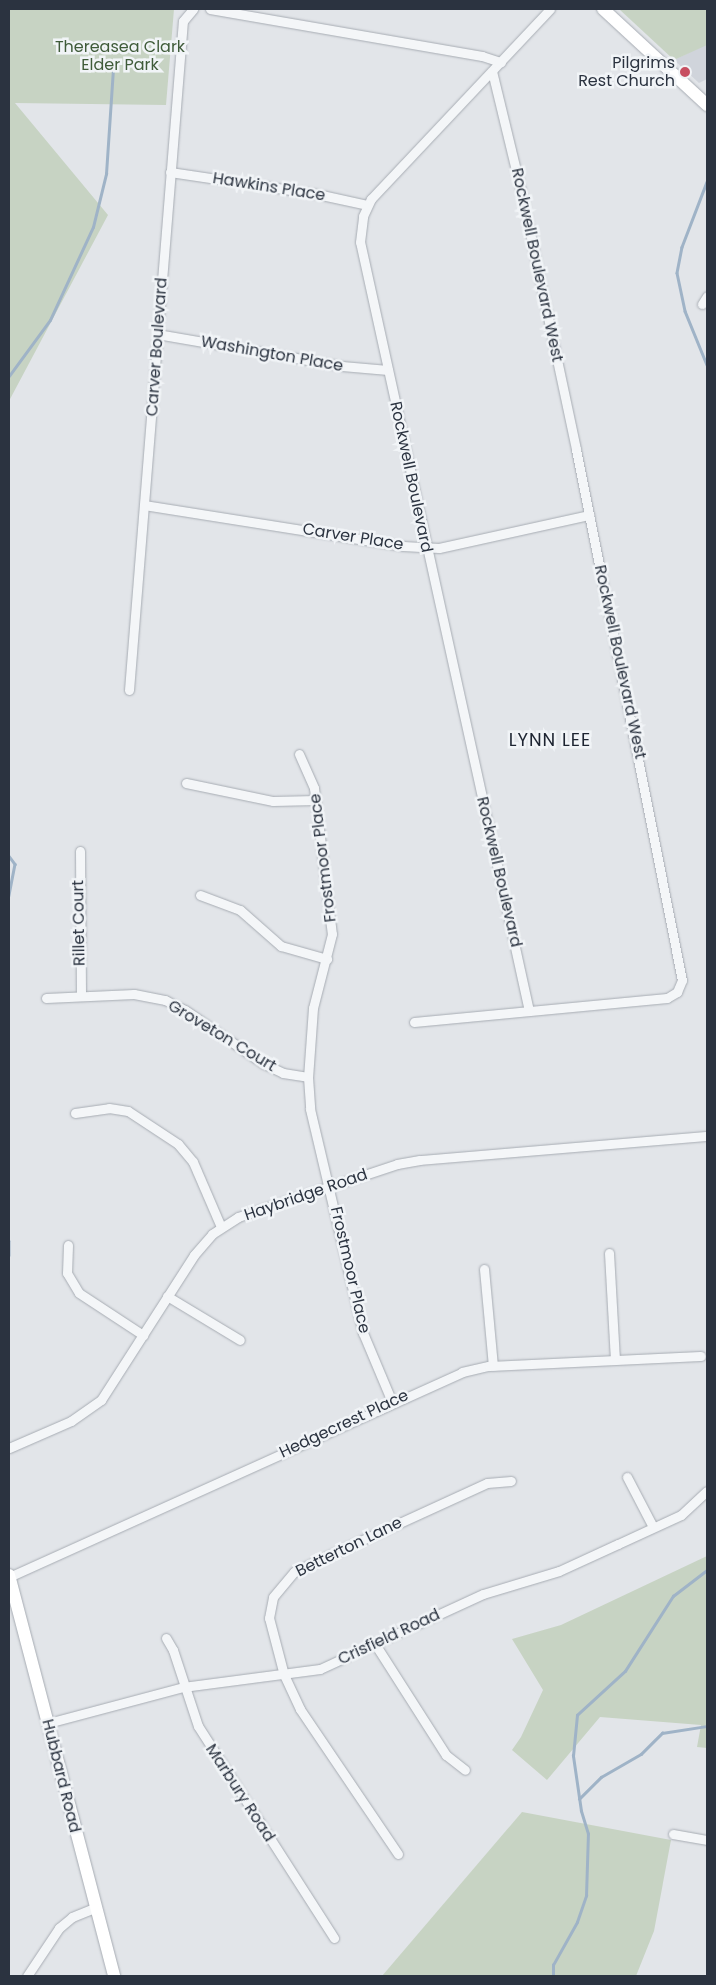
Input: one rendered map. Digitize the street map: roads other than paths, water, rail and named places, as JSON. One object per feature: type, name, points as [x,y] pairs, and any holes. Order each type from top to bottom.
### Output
[{"type":"main road","points":[[603,9],[707,105]]},
{"type":"main road","name":"Hubbard Road","points":[[9,1576],[94,1908],[114,1976]]},
{"type":"street","name":"Carver Boulevard","points":[[129,690],[183,21],[193,9]]},
{"type":"street","points":[[210,9],[482,56],[501,62]]},
{"type":"street","name":"Rockwell Boulevard","points":[[529,1011],[360,246],[360,229],[368,205],[550,9]]},
{"type":"street","name":"Rockwell Boulevard West","points":[[414,1022],[667,998],[678,992],[682,980],[522,191],[492,72]]},
{"type":"street","name":"Hawkins Place","points":[[170,172],[317,194],[368,205]]},
{"type":"street","name":"Washington Place","points":[[157,334],[342,366],[388,370]]},
{"type":"street","name":"Carver Place","points":[[144,505],[426,548],[457,545],[589,515]]},
{"type":"street","name":"Frostmoor Place","points":[[299,754],[310,773],[316,800],[332,934],[313,1008],[308,1076],[311,1114],[330,1187],[363,1333],[392,1402]]},
{"type":"street","points":[[186,783],[273,801],[316,800]]},
{"type":"street","name":"Rillet Court","points":[[80,851],[81,996]]},
{"type":"street","points":[[200,895],[240,910],[281,946],[327,959]]},
{"type":"street","name":"Groveton Court","points":[[46,998],[134,994],[165,1000],[185,1010],[264,1064],[283,1073],[308,1076]]},
{"type":"street","points":[[75,1113],[109,1108],[128,1111],[178,1144],[193,1162],[221,1227]]},
{"type":"street","name":"Haybridge Road","points":[[9,1448],[71,1420],[94,1406],[111,1388],[167,1296],[202,1244],[221,1227],[252,1212],[420,1160],[707,1136]]},
{"type":"street","points":[[68,1245],[67,1273],[78,1294],[143,1336]]},
{"type":"street","points":[[609,1253],[615,1360]]},
{"type":"street","points":[[484,1269],[493,1366]]},
{"type":"street","points":[[167,1296],[240,1340]]},
{"type":"street","name":"Hedgecrest Place","points":[[9,1576],[450,1376],[493,1366],[701,1356]]},
{"type":"street","points":[[627,1477],[653,1527]]},
{"type":"street","name":"Betterton Lane","points":[[398,1854],[300,1709],[284,1675],[269,1618],[273,1597],[294,1572],[486,1483],[511,1481]]},
{"type":"street","name":"Crisfield Road","points":[[48,1723],[183,1687],[320,1669],[484,1594],[560,1571],[681,1515],[707,1491]]},
{"type":"street","name":"Marbury Road","points":[[166,1638],[178,1663],[183,1687],[193,1716],[205,1739],[334,1938]]},
{"type":"street","points":[[375,1644],[446,1755],[465,1770]]},
{"type":"street","points":[[673,1834],[707,1840]]},
{"type":"street","points":[[26,1976],[59,1928],[72,1917],[94,1908]]},
{"type":"waterway","points":[[9,376],[50,320],[93,227],[106,174],[113,69]]},
{"type":"waterway","points":[[707,182],[682,247],[677,273],[685,311],[707,365]]},
{"type":"waterway","points":[[9,856],[15,864],[9,895]]},
{"type":"waterway","points":[[9,1241],[9,1255]]},
{"type":"waterway","points":[[553,1976],[553,1965],[577,1922],[586,1896],[588,1834],[581,1811],[573,1756],[577,1715],[625,1671],[673,1596],[707,1570]]},
{"type":"waterway","points":[[579,1799],[601,1777],[641,1754],[662,1733],[707,1726]]},
{"type":"place","name":"Pilgrims Rest Church","points":[[685,72]]},
{"type":"district","name":"LYNN LEE","points":[[550,740]]},
{"type":"park label","name":"Thereasea Clark Elder Park","points":[[120,56]]}]
